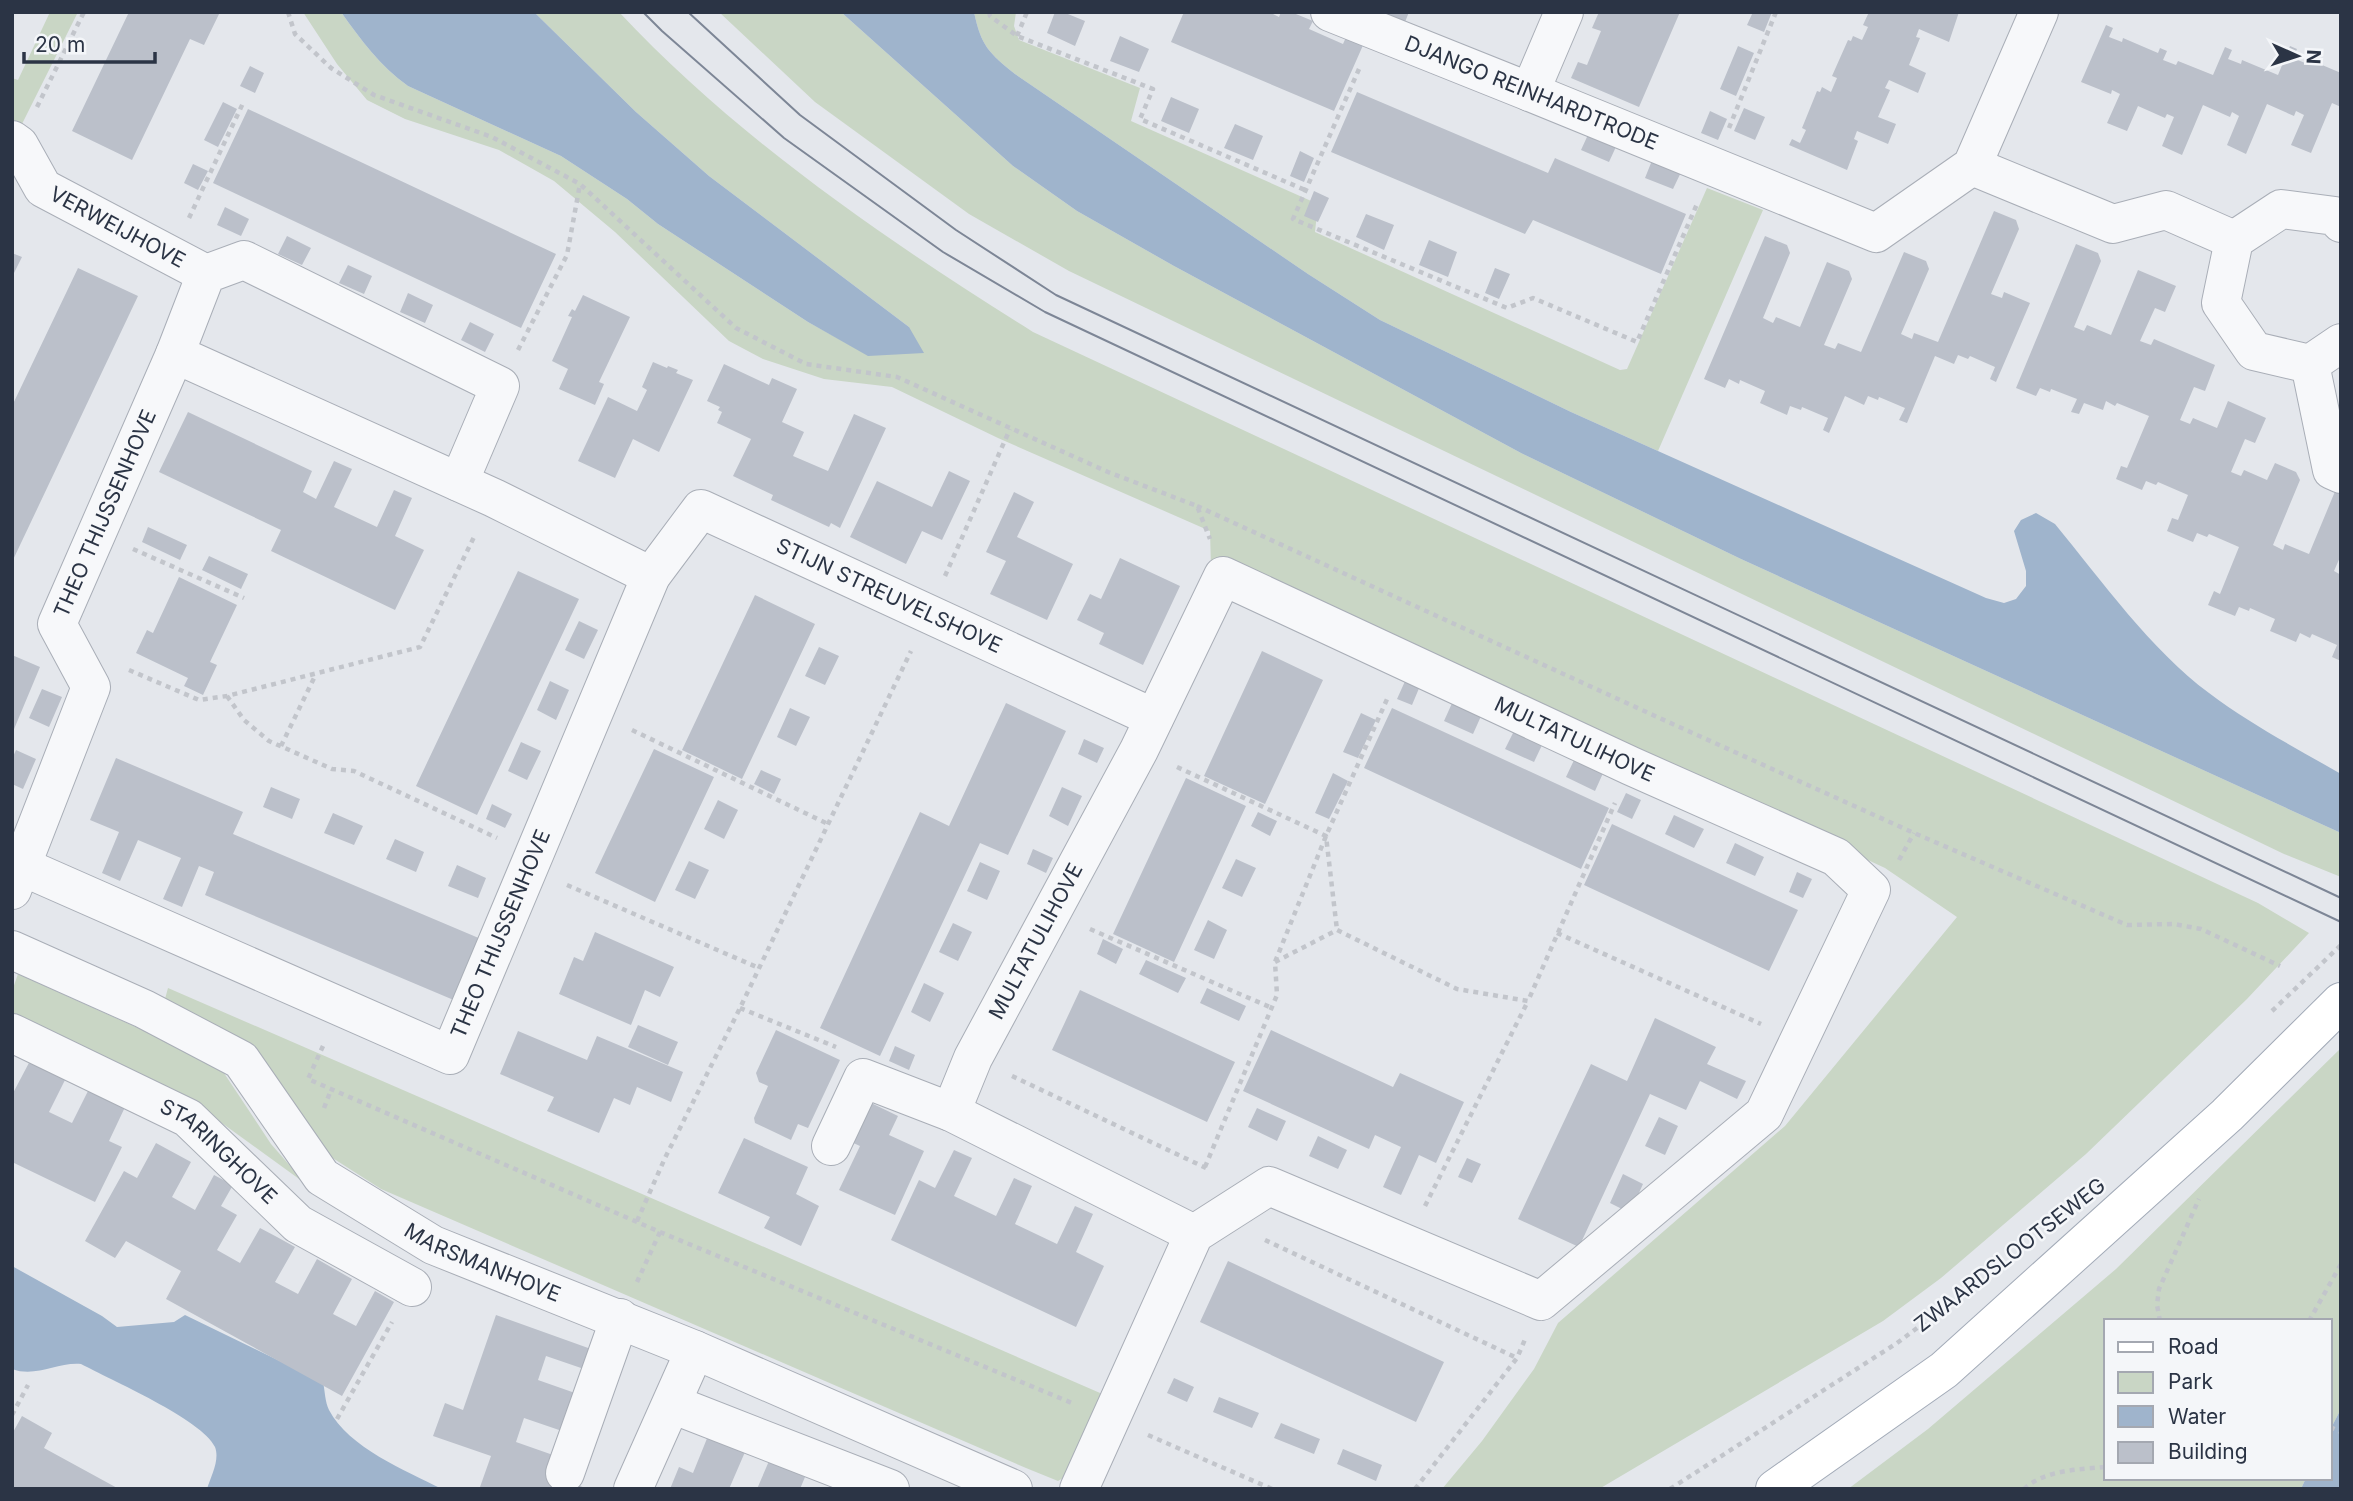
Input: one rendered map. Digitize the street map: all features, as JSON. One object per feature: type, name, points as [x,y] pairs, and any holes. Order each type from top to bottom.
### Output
[{"type":"main road","name":"ZWAARDSLOOTSEWEG","points":[[1775,1489],[1944,1370],[2227,1115],[2341,1002]]},
{"type":"street","name":"DJANGO REINHARDTRODE","points":[[1329,12],[1875,233],[1972,166]]},
{"type":"street","points":[[1530,92],[1564,12]]},
{"type":"street","points":[[2039,12],[1972,166],[2113,224],[2166,210],[2234,240]]},
{"type":"street","name":"VERWEIJHOVE","points":[[15,142],[43,188],[206,274]]},
{"type":"street","points":[[2341,223],[2335,216],[2281,209],[2234,240],[2221,303],[2253,351],[2325,354],[2332,470],[2341,474]]},
{"type":"street","points":[[206,274],[244,261],[500,386],[459,482]]},
{"type":"street","name":"THEO THIJSSENHOVE","points":[[206,274],[175,354],[57,624],[91,687],[17,878],[341,1007],[450,1055],[651,576]]},
{"type":"street","points":[[175,354],[494,498],[651,576]]},
{"type":"street","name":"STIJN STREUVELSHOVE","points":[[651,576],[701,509],[928,614],[1147,734]]},
{"type":"street","name":"MULTATULIHOVE","points":[[951,1112],[973,1058],[1147,734],[1223,576],[1631,766],[1836,857],[1871,890],[1764,1114],[1541,1301]]},
{"type":"street","name":"MARSMANHOVE","points":[[12,950],[144,1009],[241,1060],[322,1177],[433,1245],[620,1318],[1013,1489]]},
{"type":"street","name":"STARINGHOVE","points":[[12,1033],[188,1118],[298,1224],[412,1287]]},
{"type":"street","points":[[831,1146],[863,1078],[951,1112],[1206,1226]]},
{"type":"street","points":[[1079,1489],[1110,1419],[1206,1226],[1269,1186],[1541,1301]]},
{"type":"street","points":[[565,1473],[620,1318]]},
{"type":"street","points":[[634,1489],[695,1350]]},
{"type":"street","points":[[672,1404],[890,1489]]},
{"type":"path","points":[[15,142],[84,12]]},
{"type":"path","points":[[288,12],[295,34],[331,68],[374,95],[492,137],[580,184],[736,328],[806,365],[897,377],[1108,472],[1197,506],[1914,833],[2127,925],[2174,924],[2201,929],[2280,966]]},
{"type":"path","points":[[989,12],[990,16],[1017,36],[1153,89],[1140,119],[1305,190]]},
{"type":"path","points":[[1017,36],[1027,12]]},
{"type":"path","points":[[1377,31],[1293,219],[1507,308],[1534,298],[1637,342],[1724,171],[1776,12]]},
{"type":"path","points":[[172,255],[244,102]]},
{"type":"path","points":[[500,386],[567,255],[580,184]]},
{"type":"path","points":[[637,1221],[928,614],[1010,429]]},
{"type":"path","points":[[127,669],[199,700],[227,696],[420,646],[494,498]]},
{"type":"path","points":[[1197,506],[1223,576]]},
{"type":"path","points":[[97,532],[244,598]]},
{"type":"path","points":[[1205,1167],[1277,995],[1275,962],[1326,836],[1404,661]]},
{"type":"path","points":[[281,746],[317,673]]},
{"type":"path","points":[[227,696],[244,720],[269,741],[332,769],[354,771],[530,861],[759,968]]},
{"type":"path","points":[[593,711],[828,824]]},
{"type":"path","points":[[1147,734],[1326,836]]},
{"type":"path","points":[[1406,1244],[1528,1000],[1631,766]]},
{"type":"path","points":[[1326,836],[1337,930]]},
{"type":"path","points":[[1050,911],[1272,1008]]},
{"type":"path","points":[[1275,962],[1337,930]]},
{"type":"path","points":[[1337,930],[1457,989],[1528,1000]]},
{"type":"path","points":[[1557,933],[1798,1040]]},
{"type":"path","points":[[2263,1021],[2341,945]]},
{"type":"path","points":[[341,1007],[309,1079],[660,1232],[1272,1489]]},
{"type":"path","points":[[740,1008],[859,1056],[863,1078]]},
{"type":"path","points":[[973,1058],[1257,1194]]},
{"type":"path","points":[[2160,1319],[2157,1305],[2159,1289],[2204,1188]]},
{"type":"path","points":[[1206,1226],[1517,1358]]},
{"type":"path","points":[[620,1318],[660,1232]]},
{"type":"path","points":[[2310,1319],[2341,1264]]},
{"type":"path","name":"ZWAARDSLOOTSEWEG","points":[[1670,1489],[1897,1343],[1961,1295]]},
{"type":"path","points":[[1415,1489],[1517,1358],[1541,1301]]},
{"type":"path","points":[[12,1415],[28,1385]]},
{"type":"path","points":[[337,1419],[355,1386]]},
{"type":"path","points":[[2024,1489],[2033,1481],[2078,1469],[2104,1467]]},
{"type":"green space","points":[[50,12],[78,12],[20,128],[12,117],[12,78],[18,80]]},
{"type":"green space","points":[[303,12],[341,12],[380,61],[408,86],[561,156],[627,199],[658,224],[808,322],[868,355],[909,327],[709,176],[636,112],[534,12],[619,12],[713,103],[764,145],[869,224],[1033,332],[2258,903],[2309,933],[2247,999],[2086,1154],[1941,1278],[1883,1321],[1599,1489],[1442,1489],[1482,1441],[1534,1369],[1558,1323],[1785,1126],[1957,917],[1885,868],[1234,565],[1211,567],[1210,531],[998,438],[892,387],[824,379],[763,359],[729,341],[615,232],[554,181],[499,150],[405,119],[367,100],[337,64]]},
{"type":"green space","points":[[719,12],[841,12],[1013,166],[1077,211],[1521,453],[1741,559],[2341,833],[2341,877],[2284,854],[1069,271],[969,214],[815,102]]},
{"type":"green space","points":[[974,12],[1016,12],[1014,26],[1019,40],[1140,88],[1131,121],[1318,204],[1315,232],[1620,370],[1627,369],[1707,188],[1763,210],[1658,451],[1380,320],[1308,274],[1015,74],[987,48]]},
{"type":"green space","points":[[18,974],[218,1064],[271,1144],[306,1184],[197,1105],[12,1019],[12,991]]},
{"type":"green space","points":[[168,988],[1107,1396],[1075,1471],[1058,1481],[1026,1468],[381,1189],[317,1148],[165,999]]},
{"type":"green space","points":[[2341,1048],[2341,1409],[2332,1426],[2332,1319],[2104,1319],[2104,1480],[2305,1480],[2301,1489],[1848,1489],[1928,1429],[2116,1269]]},
{"type":"water","points":[[341,12],[534,12],[636,112],[709,176],[909,327],[924,353],[868,356],[808,322],[658,224],[627,199],[561,156],[408,86],[380,61]]},
{"type":"water","points":[[841,12],[974,12],[987,48],[1015,74],[1380,320],[1571,412],[1986,598],[2004,603],[2016,599],[2026,586],[2026,571],[2014,531],[2021,520],[2036,513],[2055,524],[2147,635],[2188,676],[2241,715],[2341,774],[2341,833],[1741,559],[1521,453],[1174,266],[1077,211],[1013,166]]},
{"type":"water","points":[[12,1266],[117,1327],[174,1322],[185,1315],[323,1382],[329,1410],[350,1436],[379,1457],[442,1489],[207,1489],[216,1463],[215,1447],[207,1436],[175,1413],[81,1364],[30,1372],[12,1369]]},
{"type":"water","points":[[2341,1409],[2341,1489],[2301,1489],[2305,1480],[2332,1480],[2332,1426]]},
{"type":"building","points":[[129,12],[220,12],[204,45],[190,39],[132,160],[72,131]]},
{"type":"building","points":[[1055,12],[1063,12],[1085,21],[1075,46],[1047,33]]},
{"type":"building","points":[[1184,12],[1269,12],[1279,17],[1281,12],[1291,12],[1313,21],[1309,29],[1343,44],[1347,35],[1364,43],[1334,111],[1171,42]]},
{"type":"building","points":[[1376,12],[1409,12],[1403,27]]},
{"type":"building","points":[[1599,12],[1680,12],[1639,107],[1571,78],[1578,62],[1587,65],[1601,31],[1592,28]]},
{"type":"building","points":[[1753,12],[1772,12],[1764,32],[1747,25]]},
{"type":"building","points":[[1869,12],[1959,12],[1949,42],[1919,29],[1916,37],[1920,38],[1909,65],[1926,73],[1918,93],[1889,80],[1885,88],[1890,90],[1878,117],[1896,124],[1888,144],[1857,131],[1854,139],[1858,141],[1847,170],[1789,145],[1792,139],[1800,143],[1806,130],[1802,128],[1817,91],[1820,92],[1822,87],[1831,92],[1837,78],[1832,76],[1848,40],[1851,41],[1853,36],[1862,40],[1868,27],[1863,25]]},
{"type":"building","points":[[2106,25],[2113,28],[2109,37],[2122,42],[2123,38],[2158,53],[2160,48],[2167,51],[2163,60],[2176,65],[2178,61],[2213,75],[2225,47],[2232,50],[2228,59],[2241,64],[2242,60],[2278,75],[2290,46],[2297,49],[2293,58],[2305,63],[2308,59],[2341,73],[2341,107],[2332,103],[2311,153],[2291,145],[2304,115],[2296,111],[2294,116],[2267,104],[2246,154],[2227,145],[2239,116],[2232,112],[2230,117],[2203,105],[2182,155],[2162,146],[2174,117],[2167,114],[2165,118],[2138,106],[2127,131],[2107,123],[2120,94],[2112,90],[2111,94],[2081,82]]},
{"type":"building","points":[[1120,36],[1149,49],[1139,72],[1110,61]]},
{"type":"building","points":[[1738,46],[1754,53],[1736,96],[1720,89]]},
{"type":"building","points":[[250,66],[264,73],[255,93],[240,86]]},
{"type":"building","points":[[1357,92],[1548,173],[1555,158],[1686,214],[1661,274],[1533,220],[1525,234],[1331,152]]},
{"type":"building","points":[[1171,97],[1199,109],[1189,133],[1161,121]]},
{"type":"building","points":[[223,102],[237,109],[218,147],[204,140]]},
{"type":"building","points":[[1744,108],[1765,117],[1755,140],[1734,131]]},
{"type":"building","points":[[248,109],[556,254],[521,328],[213,183]]},
{"type":"building","points":[[1710,111],[1727,119],[1718,140],[1701,133]]},
{"type":"building","points":[[1235,124],[1263,136],[1253,160],[1224,148]]},
{"type":"building","points":[[1592,126],[1620,138],[1609,162],[1581,150]]},
{"type":"building","points":[[1300,151],[1314,158],[1304,182],[1290,176]]},
{"type":"building","points":[[1655,153],[1684,166],[1673,189],[1645,178]]},
{"type":"building","points":[[193,164],[208,171],[198,190],[184,183]]},
{"type":"building","points":[[1314,191],[1329,198],[1318,222],[1304,216]]},
{"type":"building","points":[[225,207],[249,219],[241,236],[217,225]]},
{"type":"building","points":[[1994,211],[2016,220],[2019,229],[1991,294],[2002,298],[2004,292],[2030,303],[1996,382],[1990,379],[1995,367],[1970,356],[1968,359],[1958,355],[1954,364],[1935,356],[1907,423],[1899,420],[1905,408],[1879,397],[1878,400],[1868,396],[1864,405],[1845,396],[1829,433],[1823,430],[1828,418],[1802,407],[1801,410],[1790,406],[1787,415],[1760,403],[1765,391],[1740,380],[1739,384],[1729,379],[1725,388],[1704,379],[1765,236],[1787,245],[1790,253],[1763,318],[1773,323],[1776,317],[1800,327],[1827,262],[1849,271],[1852,279],[1824,345],[1835,349],[1838,343],[1861,352],[1904,252],[1926,261],[1929,269],[1901,334],[1912,339],[1914,333],[1938,342]]},
{"type":"building","points":[[1366,214],[1394,225],[1384,250],[1356,237]]},
{"type":"building","points":[[287,236],[311,248],[302,265],[278,254]]},
{"type":"building","points":[[1429,240],[1457,252],[1448,277],[1419,265]]},
{"type":"building","points":[[2076,244],[2098,253],[2101,261],[2074,327],[2084,331],[2087,325],[2111,335],[2138,270],[2176,286],[2165,312],[2155,308],[2140,341],[2151,345],[2154,339],[2215,365],[2205,391],[2194,387],[2180,420],[2190,424],[2193,418],[2217,428],[2228,401],[2266,418],[2255,443],[2245,439],[2231,472],[2241,476],[2244,470],[2267,480],[2275,463],[2296,472],[2300,480],[2273,545],[2283,550],[2285,544],[2309,554],[2336,489],[2341,491],[2341,555],[2334,571],[2341,575],[2341,661],[2332,657],[2337,645],[2312,634],[2310,638],[2300,633],[2296,642],[2270,631],[2275,619],[2250,608],[2249,611],[2239,607],[2235,616],[2208,605],[2214,591],[2220,594],[2239,547],[2209,534],[2207,537],[2197,533],[2193,542],[2167,531],[2172,518],[2178,520],[2188,495],[2158,482],[2156,485],[2146,481],[2142,490],[2116,479],[2121,466],[2127,468],[2149,416],[2106,401],[2103,410],[2084,403],[2079,414],[2071,412],[2077,399],[2051,389],[2050,392],[2040,388],[2036,396],[2016,388]]},
{"type":"building","points":[[12,253],[22,257],[12,277]]},
{"type":"building","points":[[348,265],[372,276],[364,294],[339,283]]},
{"type":"building","points":[[78,268],[138,296],[12,562],[12,406]]},
{"type":"building","points":[[1495,268],[1510,274],[1499,299],[1485,293]]},
{"type":"building","points":[[408,293],[433,305],[425,323],[400,312]]},
{"type":"building","points":[[583,295],[630,317],[599,382],[604,384],[595,405],[559,389],[568,369],[552,361],[572,317],[568,316],[572,309],[575,311]]},
{"type":"building","points":[[470,322],[494,334],[485,352],[461,340]]},
{"type":"building","points":[[653,362],[678,370],[676,373],[693,380],[659,452],[633,439],[615,478],[578,461],[608,397],[637,411],[647,390],[642,387]]},
{"type":"building","points":[[724,364],[769,385],[772,378],[797,389],[782,422],[804,432],[793,456],[828,471],[854,414],[886,428],[840,528],[831,523],[829,527],[771,500],[773,495],[733,476],[751,439],[717,423],[722,412],[718,410],[720,407],[707,401]]},
{"type":"building","points":[[188,412],[312,471],[303,492],[316,499],[334,461],[352,469],[334,507],[377,527],[394,490],[412,498],[395,536],[424,550],[395,610],[271,551],[281,530],[159,472]]},
{"type":"building","points":[[949,471],[970,481],[942,540],[922,531],[906,564],[850,537],[877,481],[932,507]]},
{"type":"building","points":[[1014,492],[1034,502],[1017,537],[1073,564],[1047,620],[990,594],[1006,561],[986,552]]},
{"type":"building","points":[[148,527],[187,545],[180,560],[142,542]]},
{"type":"building","points":[[209,556],[248,574],[241,589],[202,570]]},
{"type":"building","points":[[1120,558],[1180,586],[1143,665],[1099,644],[1104,633],[1077,620],[1090,594],[1101,599]]},
{"type":"building","points":[[518,571],[579,599],[477,815],[416,786]]},
{"type":"building","points":[[179,577],[237,605],[210,662],[217,665],[203,695],[184,686],[188,678],[136,653],[147,630],[153,633]]},
{"type":"building","points":[[755,595],[815,624],[742,779],[682,750]]},
{"type":"building","points":[[579,621],[598,630],[584,659],[565,650]]},
{"type":"building","points":[[819,647],[839,656],[825,685],[805,676]]},
{"type":"building","points":[[1262,651],[1323,680],[1265,804],[1204,776]]},
{"type":"building","points":[[12,655],[40,667],[12,734]]},
{"type":"building","points":[[1406,679],[1420,686],[1412,705],[1397,699]]},
{"type":"building","points":[[550,681],[569,690],[556,720],[537,710]]},
{"type":"building","points":[[42,689],[62,697],[49,727],[29,718]]},
{"type":"building","points":[[1453,701],[1482,714],[1473,734],[1444,721]]},
{"type":"building","points":[[1006,703],[1066,731],[1008,855],[980,843],[880,1056],[820,1028],[920,812],[949,826]]},
{"type":"building","points":[[790,708],[810,717],[796,746],[777,737]]},
{"type":"building","points":[[1392,708],[1609,808],[1581,869],[1364,768]]},
{"type":"building","points":[[1361,713],[1376,720],[1358,758],[1343,752]]},
{"type":"building","points":[[1515,729],[1543,743],[1534,762],[1505,749]]},
{"type":"building","points":[[1084,739],[1104,748],[1097,763],[1078,754]]},
{"type":"building","points":[[521,742],[541,751],[527,780],[508,771]]},
{"type":"building","points":[[654,749],[714,777],[655,902],[595,873]]},
{"type":"building","points":[[16,750],[36,759],[23,789],[12,784],[12,759]]},
{"type":"building","points":[[116,758],[243,812],[233,834],[481,939],[456,1001],[205,895],[214,872],[199,866],[182,907],[163,899],[181,858],[138,840],[120,881],[102,873],[119,832],[90,820]]},
{"type":"building","points":[[1575,758],[1604,771],[1595,791],[1566,777]]},
{"type":"building","points":[[761,770],[781,779],[774,794],[754,784]]},
{"type":"building","points":[[1333,773],[1348,781],[1329,819],[1315,813]]},
{"type":"building","points":[[1186,778],[1246,806],[1174,962],[1113,934]]},
{"type":"building","points":[[271,787],[300,799],[292,819],[263,807]]},
{"type":"building","points":[[1062,787],[1082,796],[1068,826],[1049,816]]},
{"type":"building","points":[[1626,793],[1641,800],[1632,819],[1617,812]]},
{"type":"building","points":[[718,800],[738,810],[724,839],[704,829]]},
{"type":"building","points":[[492,804],[512,814],[505,828],[486,819]]},
{"type":"building","points":[[1258,812],[1277,821],[1270,836],[1251,826]]},
{"type":"building","points":[[333,813],[363,826],[354,845],[324,833]]},
{"type":"building","points":[[1674,815],[1704,829],[1694,848],[1665,834]]},
{"type":"building","points":[[1612,824],[1798,910],[1769,971],[1584,885]]},
{"type":"building","points":[[395,839],[424,852],[416,872],[386,859]]},
{"type":"building","points":[[1735,843],[1764,857],[1755,876],[1726,863]]},
{"type":"building","points":[[1033,849],[1053,858],[1046,873],[1027,864]]},
{"type":"building","points":[[1236,859],[1256,868],[1242,897],[1222,888]]},
{"type":"building","points":[[689,861],[709,870],[695,899],[675,890]]},
{"type":"building","points":[[980,862],[1000,871],[987,900],[967,891]]},
{"type":"building","points":[[457,865],[486,878],[478,898],[448,886]]},
{"type":"building","points":[[1797,872],[1812,879],[1803,898],[1789,892]]},
{"type":"building","points":[[1208,920],[1227,930],[1214,959],[1194,950]]},
{"type":"building","points":[[953,923],[972,932],[958,961],[939,952]]},
{"type":"building","points":[[595,932],[674,967],[660,997],[645,990],[631,1025],[559,994],[574,957],[583,961]]},
{"type":"building","points":[[1103,939],[1123,949],[1116,964],[1097,954]]},
{"type":"building","points":[[1146,960],[1186,978],[1178,993],[1139,974]]},
{"type":"building","points":[[924,983],[944,993],[930,1022],[911,1012]]},
{"type":"building","points":[[1207,988],[1246,1006],[1239,1021],[1200,1003]]},
{"type":"building","points":[[1080,990],[1235,1062],[1207,1122],[1052,1050]]},
{"type":"building","points":[[1655,1018],[1716,1047],[1707,1064],[1746,1081],[1737,1099],[1700,1081],[1686,1110],[1650,1094],[1579,1247],[1518,1219],[1591,1064],[1627,1081]]},
{"type":"building","points":[[638,1025],[678,1042],[668,1065],[628,1047]]},
{"type":"building","points":[[776,1030],[840,1060],[808,1128],[798,1124],[791,1140],[755,1123],[754,1118],[768,1086],[759,1082],[756,1073]]},
{"type":"building","points":[[1271,1030],[1393,1087],[1400,1073],[1464,1102],[1436,1163],[1419,1155],[1401,1195],[1383,1187],[1401,1147],[1375,1135],[1369,1149],[1243,1091]]},
{"type":"building","points":[[518,1031],[587,1060],[597,1036],[683,1072],[671,1102],[637,1087],[630,1105],[614,1098],[599,1133],[547,1111],[554,1097],[500,1074]]},
{"type":"building","points":[[895,1046],[915,1055],[909,1070],[889,1061]]},
{"type":"building","points":[[31,1059],[67,1076],[49,1112],[72,1123],[90,1087],[126,1105],[109,1141],[122,1147],[95,1202],[12,1162],[12,1095]]},
{"type":"building","points":[[867,1101],[898,1116],[889,1135],[924,1151],[895,1215],[839,1190],[860,1146],[849,1141]]},
{"type":"building","points":[[1257,1108],[1286,1121],[1277,1141],[1248,1127]]},
{"type":"building","points":[[1659,1117],[1678,1126],[1665,1155],[1645,1146]]},
{"type":"building","points":[[1318,1136],[1347,1150],[1338,1169],[1309,1156]]},
{"type":"building","points":[[744,1138],[808,1167],[796,1194],[819,1206],[801,1246],[764,1228],[770,1217],[718,1193]]},
{"type":"building","points":[[156,1143],[191,1162],[172,1197],[195,1210],[214,1175],[233,1185],[221,1206],[237,1215],[217,1250],[240,1263],[260,1228],[277,1237],[295,1247],[275,1282],[298,1294],[317,1259],[352,1279],[333,1314],[356,1326],[375,1291],[394,1302],[342,1396],[166,1299],[181,1271],[126,1241],[115,1258],[85,1241],[124,1171],[137,1178]]},
{"type":"building","points":[[954,1150],[972,1158],[954,1196],[996,1216],[1014,1178],[1032,1186],[1015,1224],[1057,1244],[1075,1206],[1093,1214],[1076,1252],[1104,1266],[1076,1327],[891,1240],[919,1180],[935,1188]]},
{"type":"building","points":[[1467,1158],[1481,1164],[1472,1183],[1458,1177]]},
{"type":"building","points":[[1623,1174],[1643,1184],[1630,1213],[1610,1203]]},
{"type":"building","points":[[1228,1261],[1444,1362],[1416,1422],[1200,1322]]},
{"type":"building","points":[[496,1315],[591,1349],[584,1369],[546,1356],[538,1380],[575,1393],[562,1431],[524,1418],[516,1442],[553,1455],[547,1474],[588,1489],[480,1487],[491,1456],[433,1436],[445,1403],[463,1410]]},
{"type":"building","points":[[1174,1378],[1194,1387],[1187,1402],[1167,1393]]},
{"type":"building","points":[[1219,1397],[1259,1413],[1252,1428],[1213,1412]]},
{"type":"building","points":[[22,1416],[52,1433],[44,1448],[119,1489],[12,1489],[12,1434]]},
{"type":"building","points":[[1281,1423],[1320,1439],[1314,1454],[1274,1438]]},
{"type":"building","points":[[708,1436],[745,1452],[729,1489],[670,1489],[679,1467],[693,1473]]},
{"type":"building","points":[[1343,1449],[1382,1465],[1376,1481],[1337,1464]]},
{"type":"building","points":[[769,1461],[805,1477],[800,1489],[757,1489]]},
{"type":"tram line","points":[[643,12],[784,138],[943,252],[1045,312],[2341,922]]},
{"type":"tram line","points":[[688,12],[800,115],[956,230],[1056,295],[2341,898]]}]
